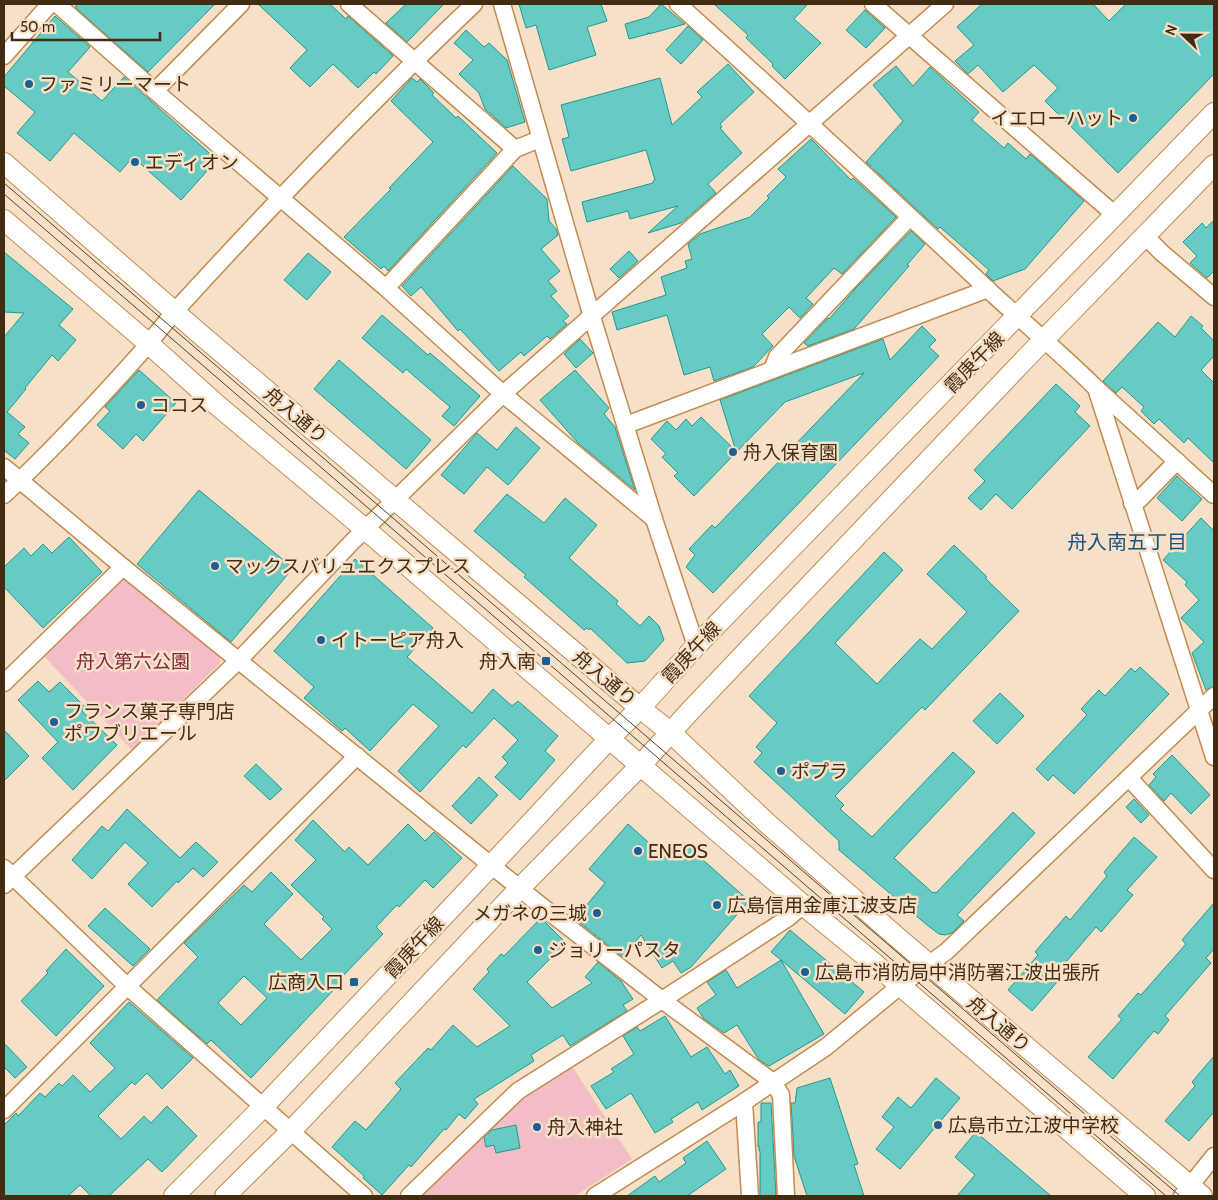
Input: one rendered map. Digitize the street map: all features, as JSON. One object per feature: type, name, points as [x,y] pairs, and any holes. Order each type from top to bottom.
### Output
[{"type":"street","points":[[4,56],[50,4]]},
{"type":"street","points":[[57,4],[155,91],[386,288],[503,394],[654,519]]},
{"type":"street","points":[[155,91],[242,4]]},
{"type":"street","points":[[349,4],[514,149]]},
{"type":"street","points":[[4,495],[149,344],[175,312],[281,199],[414,61],[474,4]]},
{"type":"street","points":[[502,4],[592,317],[654,519],[696,646]]},
{"type":"street","points":[[678,4],[1214,495]]},
{"type":"street","points":[[874,4],[1114,214]]},
{"type":"street","points":[[364,1196],[128,987],[7,876],[239,660],[395,499],[503,394],[946,4]]},
{"type":"street","name":"霞庚午線","points":[[174,1196],[264,1106],[492,865],[608,739],[640,708],[696,646],[1018,317],[1114,214],[1214,113]]},
{"type":"street","points":[[386,288],[514,149],[540,139]]},
{"type":"street","name":"舟入通り","points":[[4,164],[175,312],[670,732],[768,824],[1192,1193]]},
{"type":"street","points":[[225,1196],[291,1131],[520,888],[640,766],[670,732],[1214,164]]},
{"type":"street","points":[[772,370],[777,357],[910,217]]},
{"type":"street","name":"舟入通り","points":[[4,220],[216,404],[1145,1196]]},
{"type":"street","points":[[1145,236],[1214,297]]},
{"type":"street","points":[[626,425],[988,289]]},
{"type":"street","points":[[1096,388],[1214,757]]},
{"type":"street","points":[[1132,503],[1140,499],[1177,461]]},
{"type":"street","points":[[4,467],[123,567],[520,888],[662,1000],[773,1082],[781,1096],[786,1196]]},
{"type":"street","points":[[4,683],[123,567]]},
{"type":"street","points":[[595,1196],[744,1102],[826,1047],[900,986],[947,952],[1214,696]]},
{"type":"street","points":[[4,1110],[357,756]]},
{"type":"street","points":[[1129,778],[1214,870]]},
{"type":"street","points":[[410,1196],[518,1091],[788,918],[803,905]]},
{"type":"street","points":[[744,1102],[750,1196]]},
{"type":"street","points":[[1192,1193],[1214,1156]]},
{"type":"green space","name":"舟入第六公園","points":[[129,580],[220,653],[220,663],[132,750],[42,654],[117,581]]},
{"type":"green space","points":[[572,1066],[632,1159],[575,1196],[420,1196],[509,1103]]},
{"type":"building","points":[[76,4],[215,4],[148,72],[76,8]]},
{"type":"building","points":[[258,4],[330,4],[346,19],[348,16],[393,56],[376,74],[374,72],[358,88],[333,64],[310,87],[290,68],[307,50]]},
{"type":"building","points":[[406,4],[444,4],[407,42],[386,23]]},
{"type":"building","points":[[519,4],[601,4],[607,21],[587,27],[596,55],[549,70],[536,25],[526,28]]},
{"type":"building","points":[[661,4],[685,24],[649,34],[648,32],[648,34],[629,39],[625,24],[649,17]]},
{"type":"building","points":[[714,4],[808,4],[794,19],[821,43],[785,79],[772,66],[773,64],[746,38],[748,35]]},
{"type":"building","points":[[982,4],[1093,4],[1109,21],[1126,4],[1214,4],[1214,74],[1118,173],[1045,101],[1058,88],[1034,65],[1003,92],[978,65],[968,74],[955,61],[974,45],[957,27]]},
{"type":"building","points":[[865,10],[885,28],[866,48],[846,30]]},
{"type":"building","points":[[55,16],[90,47],[68,72],[102,101],[124,77],[217,160],[181,200],[133,157],[120,172],[74,133],[50,161],[17,133],[35,112],[4,86],[4,77]]},
{"type":"building","points":[[688,26],[703,40],[681,64],[666,50]]},
{"type":"building","points":[[466,30],[484,47],[489,43],[507,60],[525,122],[506,128],[485,109],[479,93],[459,74],[473,60],[454,43]]},
{"type":"building","points":[[728,64],[754,92],[720,124],[722,127],[720,128],[742,153],[708,184],[716,193],[681,223],[648,233],[678,206],[630,219],[628,211],[587,222],[582,202],[653,183],[655,180],[646,150],[571,171],[562,139],[569,137],[561,105],[660,78],[672,125],[702,97],[697,92]]},
{"type":"building","points":[[896,66],[913,86],[930,67],[979,112],[972,120],[1004,148],[1008,143],[1026,159],[1030,154],[1084,201],[1025,269],[993,281],[986,274],[989,270],[940,227],[938,229],[866,162],[903,121],[873,85]]},
{"type":"building","points":[[412,78],[417,82],[420,79],[434,93],[432,95],[456,118],[458,116],[497,153],[388,271],[384,266],[381,269],[344,237],[433,142],[391,101]]},
{"type":"building","points":[[811,139],[851,180],[853,178],[896,217],[842,274],[834,268],[806,298],[813,304],[800,318],[789,307],[762,334],[773,346],[753,367],[714,381],[710,367],[684,375],[667,315],[617,330],[612,312],[666,295],[661,277],[687,268],[685,261],[692,259],[688,244],[700,234],[750,217],[786,177],[778,169]]},
{"type":"building","points":[[513,166],[547,199],[549,221],[556,229],[558,235],[541,249],[560,271],[548,281],[557,291],[551,296],[569,316],[563,321],[567,324],[550,339],[547,336],[524,356],[521,352],[499,371],[460,329],[458,331],[421,287],[411,296],[402,286]]},
{"type":"building","points":[[1214,220],[1214,273],[1207,278],[1190,263],[1197,256],[1183,242],[1202,223],[1206,228]]},
{"type":"building","points":[[911,231],[925,244],[907,265],[909,266],[854,329],[808,346],[804,343],[829,319]]},
{"type":"building","points":[[629,251],[638,261],[619,278],[610,269]]},
{"type":"building","points":[[4,252],[73,309],[59,325],[76,340],[58,361],[52,355],[7,412],[25,427],[18,434],[29,443],[15,459],[4,452],[4,337],[24,313],[4,312]]},
{"type":"building","points":[[308,253],[331,272],[307,300],[284,280]]},
{"type":"building","points":[[382,315],[428,355],[430,353],[480,396],[454,426],[442,416],[450,407],[406,369],[403,373],[362,338]]},
{"type":"building","points":[[1191,316],[1203,326],[1201,328],[1214,341],[1214,356],[1201,370],[1214,383],[1214,463],[1188,438],[1184,443],[1159,419],[1154,424],[1141,411],[1144,407],[1122,387],[1116,393],[1103,381],[1158,322],[1175,337]]},
{"type":"building","points":[[922,326],[936,340],[929,347],[939,356],[713,593],[686,567],[695,555],[689,549],[712,525],[715,528],[864,373],[785,402],[694,496],[674,476],[678,473],[662,457],[666,454],[651,439],[667,421],[676,430],[686,419],[692,426],[701,417],[736,451],[720,400],[883,339],[890,360]]},
{"type":"building","points":[[580,339],[593,353],[576,368],[564,354]]},
{"type":"building","points":[[339,360],[431,440],[406,469],[314,389]]},
{"type":"building","name":"ココス","points":[[139,370],[176,403],[143,441],[136,434],[123,449],[97,425],[110,411],[105,407]]},
{"type":"building","points":[[575,370],[609,408],[604,414],[615,427],[635,490],[578,443],[540,400]]},
{"type":"building","points":[[1056,384],[1080,406],[1075,412],[1090,426],[1012,509],[996,494],[981,510],[968,498],[985,481],[974,470]]},
{"type":"building","points":[[516,427],[540,448],[508,485],[487,467],[464,494],[441,475],[477,433],[497,450]]},
{"type":"building","points":[[1177,476],[1202,499],[1182,521],[1157,498]]},
{"type":"building","name":"マックスバリュエクスプレス","points":[[199,490],[293,568],[231,642],[137,564]]},
{"type":"building","points":[[507,494],[544,523],[565,498],[597,525],[569,558],[618,601],[616,604],[640,626],[649,616],[659,626],[664,640],[645,661],[627,663],[590,628],[589,630],[587,628],[584,630],[524,577],[526,575],[474,531]]},
{"type":"building","points":[[1201,518],[1214,531],[1214,686],[1206,690],[1192,653],[1204,642],[1181,618],[1199,600],[1185,585],[1187,582],[1163,560]]},
{"type":"building","points":[[69,537],[102,572],[43,628],[4,587],[4,567],[24,548],[31,556],[43,544],[52,553]]},
{"type":"building","points":[[954,545],[1019,611],[925,710],[922,707],[835,796],[844,805],[840,809],[872,837],[953,752],[975,772],[894,858],[933,893],[936,893],[1013,812],[1035,833],[957,915],[964,921],[952,933],[945,935],[939,934],[927,925],[839,850],[839,841],[754,762],[762,753],[756,747],[777,723],[749,696],[884,552],[903,570],[835,643],[877,684],[920,639],[932,649],[967,612],[927,574]]},
{"type":"building","points":[[355,559],[433,628],[407,657],[472,713],[493,689],[512,706],[518,701],[558,736],[545,751],[555,760],[520,800],[495,777],[508,763],[502,757],[518,740],[494,718],[466,748],[463,745],[420,792],[398,771],[439,726],[413,704],[370,751],[345,728],[342,731],[304,698],[314,687],[274,651]]},
{"type":"building","points":[[1140,667],[1169,694],[1074,794],[1053,775],[1048,781],[1036,769],[1087,715],[1081,709],[1099,690],[1105,696],[1131,668],[1135,672]]},
{"type":"building","points":[[38,681],[49,692],[60,682],[85,707],[82,711],[117,745],[73,790],[42,758],[58,742],[18,700]]},
{"type":"building","points":[[1000,693],[1024,716],[997,744],[973,721]]},
{"type":"building","points":[[4,730],[29,756],[4,781]]},
{"type":"building","points":[[1172,755],[1210,795],[1191,814],[1171,793],[1164,801],[1149,785],[1156,777],[1153,774]]},
{"type":"building","points":[[256,764],[282,789],[270,800],[244,776]]},
{"type":"building","points":[[479,777],[498,795],[471,824],[452,806]]},
{"type":"building","points":[[1134,799],[1149,815],[1141,823],[1126,807]]},
{"type":"building","points":[[127,809],[180,858],[196,842],[218,862],[203,877],[193,868],[178,883],[177,881],[152,907],[128,884],[148,863],[125,842],[92,879],[72,860],[102,826],[108,831]]},
{"type":"building","points":[[313,820],[345,852],[349,847],[368,865],[408,824],[425,841],[434,832],[462,858],[433,888],[425,880],[399,907],[397,905],[376,927],[383,934],[341,978],[343,980],[251,1078],[211,1040],[207,1044],[157,1000],[198,957],[184,943],[244,885],[252,892],[271,872],[293,894],[264,924],[301,960],[332,929],[322,919],[324,917],[291,885],[316,860],[295,840]],"holes":[[[244,976],[267,998],[241,1025],[218,1003]]]},
{"type":"building","points":[[628,824],[668,860],[683,842],[749,901],[691,967],[681,973],[673,961],[662,968],[641,935],[623,957],[575,919],[605,883],[589,869]]},
{"type":"building","points":[[1134,837],[1157,857],[1127,890],[1133,895],[1101,932],[1096,927],[1059,970],[1064,974],[1032,1011],[1008,990],[1038,955],[1035,952],[1066,916],[1070,920],[1107,876],[1104,872]]},
{"type":"building","points":[[1214,903],[1214,949],[1206,958],[1211,963],[1165,1016],[1169,1020],[1158,1034],[1154,1031],[1113,1079],[1088,1057],[1122,1019],[1118,1016],[1138,993],[1141,995],[1186,944],[1182,940]]},
{"type":"building","points":[[105,908],[150,949],[133,966],[88,926]]},
{"type":"building","points":[[541,918],[566,943],[527,982],[552,1008],[592,983],[585,977],[598,962],[621,981],[633,999],[623,1005],[627,1011],[570,1046],[563,1035],[531,1055],[534,1061],[474,1099],[478,1104],[465,1119],[459,1114],[411,1167],[409,1165],[382,1195],[332,1147],[355,1121],[366,1130],[401,1089],[395,1083],[428,1048],[431,1050],[453,1025],[477,1047],[510,1026],[473,989],[489,972],[487,969],[501,954],[504,956]]},
{"type":"building","points":[[790,930],[864,992],[845,1014],[771,952]]},
{"type":"building","points":[[66,949],[104,986],[56,1036],[21,1001],[48,973],[46,971]]},
{"type":"building","points":[[781,960],[824,1034],[769,1066],[759,1060],[737,1025],[724,1033],[704,1019],[697,1008],[716,995],[707,982],[726,970],[737,988]]},
{"type":"building","points":[[129,1002],[193,1058],[162,1089],[147,1073],[135,1085],[132,1082],[98,1116],[121,1139],[144,1116],[151,1123],[167,1106],[197,1136],[162,1172],[148,1159],[109,1196],[91,1196],[80,1185],[68,1196],[4,1196],[4,1125],[16,1113],[18,1116],[40,1093],[45,1097],[59,1083],[62,1086],[73,1075],[90,1092],[115,1068],[90,1043]]},
{"type":"building","points":[[665,1016],[691,1057],[707,1047],[725,1074],[730,1070],[739,1086],[702,1110],[698,1102],[671,1119],[673,1122],[655,1133],[631,1093],[606,1109],[591,1086],[614,1072],[611,1069],[634,1054],[623,1036],[637,1027],[640,1031]]},
{"type":"building","points":[[4,1043],[27,1067],[15,1078],[4,1067]]},
{"type":"building","points":[[1214,1056],[1214,1112],[1189,1141],[1165,1121],[1195,1086],[1192,1082]]},
{"type":"building","points":[[830,1078],[858,1164],[854,1165],[864,1196],[807,1196],[794,1156],[791,1103],[795,1103],[797,1088]]},
{"type":"building","points":[[936,1078],[960,1098],[900,1169],[876,1149],[894,1127],[882,1117],[898,1097],[911,1108]]},
{"type":"building","points":[[761,1103],[771,1103],[776,1196],[760,1196],[758,1122],[761,1122]]},
{"type":"building","points":[[516,1125],[520,1148],[496,1153],[494,1145],[486,1147],[484,1137],[492,1130]]},
{"type":"building","points":[[976,1132],[1051,1196],[957,1196],[975,1175],[955,1157]]},
{"type":"building","points":[[707,1141],[726,1169],[687,1196],[627,1196],[655,1176],[659,1182],[686,1163],[683,1158]]},
{"type":"tram line","points":[[4,183],[1180,1196]]},
{"type":"tram line","points":[[4,194],[1166,1196]]},
{"type":"place","name":"ファミリーマート","points":[[29,84]]},
{"type":"place","name":"イエローハット","points":[[1133,118]]},
{"type":"place","name":"エディオン","points":[[135,162]]},
{"type":"place","name":"ココス","points":[[141,405]]},
{"type":"place","name":"舟入保育園","points":[[733,452]]},
{"type":"place","name":"マックスバリュエクスプレス","points":[[215,566]]},
{"type":"place","name":"イトーピア舟入","points":[[321,640]]},
{"type":"place","name":"舟入南","points":[[546,661]]},
{"type":"place","name":"フランス菓子専門店 ポワブリエール","points":[[54,722]]},
{"type":"place","name":"ポプラ","points":[[781,771]]},
{"type":"place","name":"ENEOS","points":[[638,851]]},
{"type":"place","name":"広島信用金庫江波支店","points":[[717,905]]},
{"type":"place","name":"メガネの三城","points":[[597,913]]},
{"type":"place","name":"ジョリーパスタ","points":[[538,950]]},
{"type":"place","name":"広島市消防局中消防署江波出張所","points":[[805,972]]},
{"type":"place","name":"広商入口","points":[[354,982]]},
{"type":"place","name":"広島市立江波中学校","points":[[938,1125]]},
{"type":"place","name":"舟入神社","points":[[537,1127]]},
{"type":"district","name":"舟入南五丁目","points":[[1127,542]]}]
